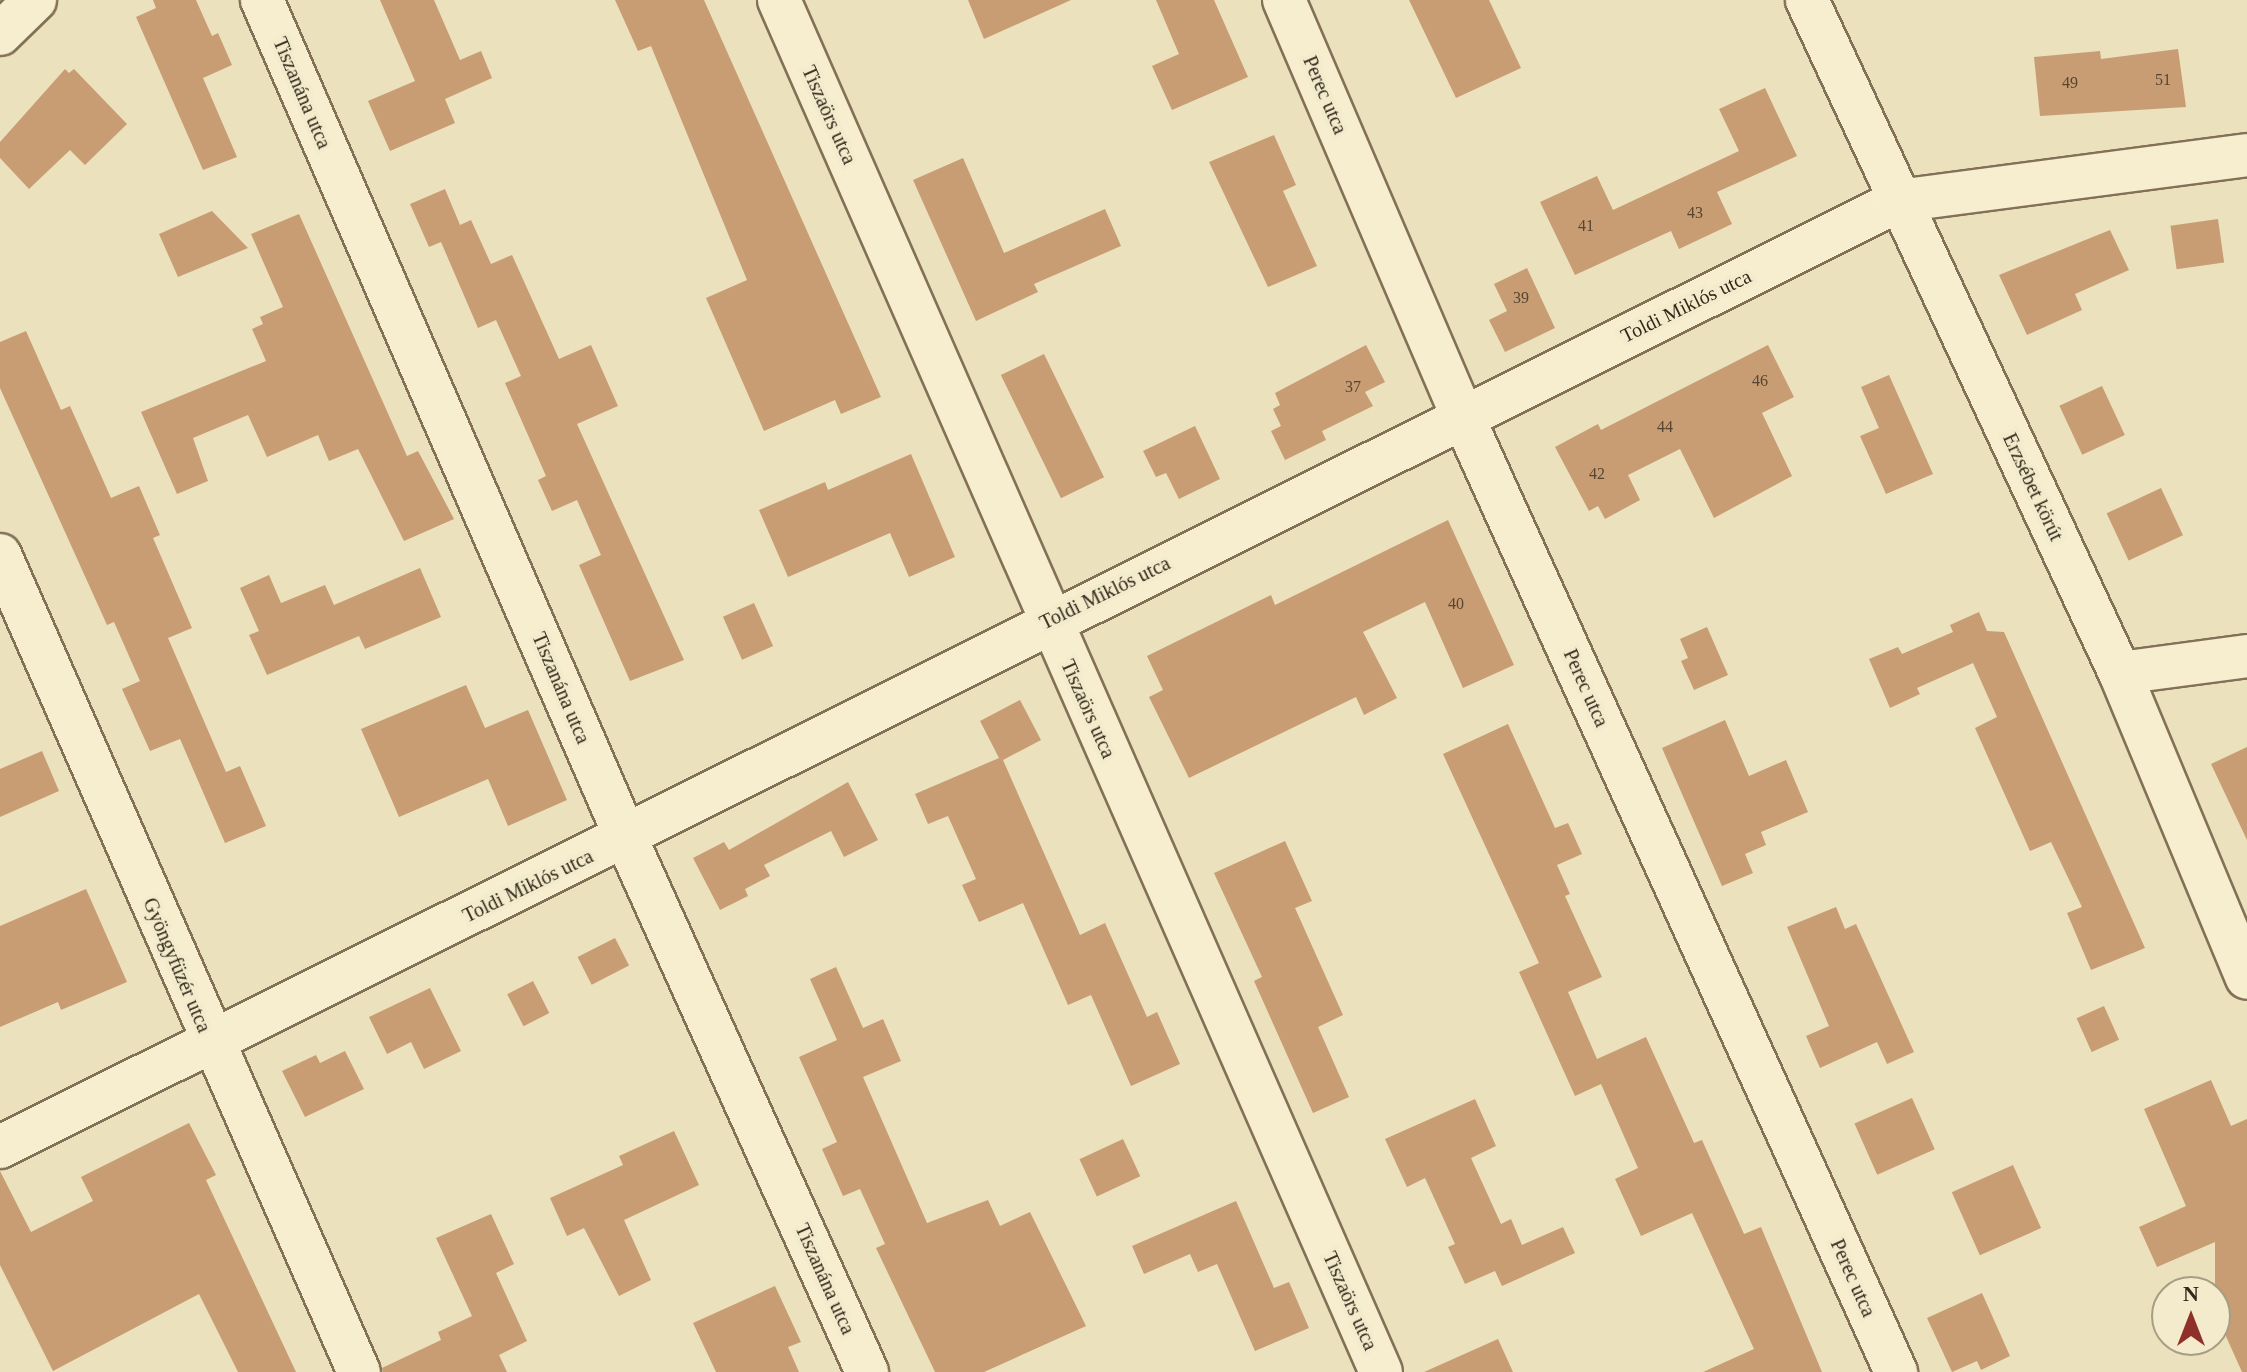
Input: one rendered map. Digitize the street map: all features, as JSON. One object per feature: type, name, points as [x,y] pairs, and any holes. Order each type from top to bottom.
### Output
[{"type":"street","points":[[0,34],[35,0]]},
{"type":"street","name":"Tiszanána utca","points":[[262,0],[626,838],[867,1372]]},
{"type":"street","name":"Tiszaörs utca","points":[[779,0],[1381,1372]]},
{"type":"street","name":"Perec utca","points":[[1284,0],[1463,417],[1896,1372]]},
{"type":"street","name":"Erzsébet körút","points":[[1807,0],[2120,673],[2247,978]]},
{"type":"street","name":"Toldi Miklós utca","points":[[0,1147],[626,838],[1049,620],[1898,201],[2247,155]]},
{"type":"street","name":"Gyöngyfüzér utca","points":[[0,555],[210,1041],[359,1372]]},
{"type":"street","points":[[2120,673],[2247,656]]},
{"type":"building","points":[[153,0],[196,0],[212,36],[218,33],[232,65],[203,78],[237,157],[203,170],[136,17],[156,8]]},
{"type":"building","points":[[380,0],[434,0],[460,60],[481,51],[492,78],[445,99],[455,123],[390,151],[368,101],[415,81]]},
{"type":"building","points":[[615,0],[704,0],[881,397],[841,414],[835,400],[764,431],[706,298],[747,280],[651,46],[638,51]]},
{"type":"building","points":[[968,0],[1071,0],[984,39]]},
{"type":"building","points":[[1156,0],[1214,0],[1248,77],[1172,110],[1152,66],[1179,54]]},
{"type":"building","points":[[1409,0],[1489,0],[1521,68],[1456,98]]},
{"type":"building","points":[[2178,49],[2186,107],[2040,116],[2034,57],[2100,51],[2101,59]]},
{"type":"building","points":[[65,69],[69,73],[74,69],[127,124],[85,165],[70,150],[29,189],[0,158],[0,142]]},
{"type":"building","points":[[1765,88],[1797,156],[1717,192],[1732,224],[1679,249],[1671,231],[1575,275],[1540,202],[1597,176],[1613,210],[1739,151],[1719,109]]},
{"type":"building","points":[[1274,135],[1296,185],[1283,191],[1317,266],[1268,287],[1209,162]]},
{"type":"building","points":[[963,158],[1004,253],[1105,209],[1121,246],[1034,284],[1038,292],[976,321],[913,180]]},
{"type":"building","points":[[445,189],[460,225],[471,220],[491,264],[512,255],[559,359],[591,345],[618,406],[577,424],[684,660],[630,681],[579,565],[601,555],[577,500],[552,511],[538,480],[546,476],[505,383],[521,376],[496,320],[478,328],[441,242],[429,247],[410,204]]},
{"type":"building","points":[[212,211],[248,248],[178,277],[159,234]]},
{"type":"building","points":[[299,214],[407,456],[418,451],[454,519],[404,541],[358,449],[329,461],[318,435],[267,457],[248,415],[193,438],[208,481],[177,494],[141,412],[266,361],[252,329],[263,324],[260,317],[283,307],[251,234]]},
{"type":"building","points":[[2218,219],[2224,263],[2177,269],[2170,226]]},
{"type":"building","points":[[2110,230],[2129,270],[2075,294],[2082,310],[2027,335],[1999,275]]},
{"type":"building","points":[[1527,268],[1555,328],[1505,352],[1489,320],[1507,311],[1494,284]]},
{"type":"building","points":[[26,331],[61,410],[70,406],[111,498],[139,486],[160,535],[153,538],[192,628],[168,638],[226,772],[240,766],[266,826],[225,843],[180,739],[150,751],[122,689],[140,681],[114,622],[107,625],[0,388],[0,342]]},
{"type":"building","points":[[1366,345],[1385,382],[1365,392],[1373,406],[1322,431],[1326,440],[1285,460],[1271,431],[1281,426],[1273,409],[1280,405],[1275,393]]},
{"type":"building","points":[[1768,345],[1794,397],[1762,413],[1792,476],[1714,518],[1680,449],[1628,475],[1640,500],[1605,519],[1598,506],[1589,511],[1555,447],[1598,424],[1601,430]]},
{"type":"building","points":[[1044,354],[1104,477],[1061,498],[1001,375]]},
{"type":"building","points":[[1889,375],[1933,474],[1886,494],[1860,436],[1879,428],[1861,387]]},
{"type":"building","points":[[2102,386],[2125,435],[2082,455],[2059,406]]},
{"type":"building","points":[[1195,426],[1220,479],[1179,499],[1166,473],[1156,477],[1143,451]]},
{"type":"building","points":[[911,454],[955,557],[909,577],[890,533],[788,577],[759,510],[825,482],[828,490]]},
{"type":"building","points":[[2161,488],[2183,535],[2129,560],[2107,513]]},
{"type":"building","points":[[1448,520],[1514,665],[1463,688],[1425,602],[1363,632],[1397,698],[1364,715],[1356,697],[1189,778],[1149,697],[1163,690],[1147,656],[1271,595],[1275,605]]},
{"type":"building","points":[[420,568],[441,617],[365,649],[359,636],[267,675],[249,635],[259,631],[240,588],[269,575],[281,603],[325,585],[334,605]]},
{"type":"building","points":[[754,603],[773,646],[742,660],[723,617]]},
{"type":"building","points":[[1979,612],[1987,631],[2004,632],[2145,948],[2091,970],[2067,913],[2082,907],[2051,842],[2030,851],[1975,728],[1997,717],[1973,663],[1917,688],[1920,694],[1890,708],[1869,659],[1898,647],[1902,654],[1953,632],[1950,625]]},
{"type":"building","points":[[1707,627],[1728,675],[1694,690],[1681,661],[1688,658],[1680,639]]},
{"type":"building","points":[[466,685],[485,728],[528,710],[567,800],[508,826],[488,779],[399,817],[361,729]]},
{"type":"building","points":[[1020,700],[1041,740],[1003,760],[1080,935],[1105,923],[1147,1017],[1157,1012],[1180,1064],[1131,1086],[1091,995],[1068,1005],[1023,903],[979,922],[962,885],[976,879],[948,816],[928,824],[915,794],[999,758],[980,721]]},
{"type":"building","points":[[1725,720],[1749,776],[1786,760],[1808,812],[1761,832],[1766,845],[1745,854],[1753,873],[1722,886],[1662,748]]},
{"type":"building","points":[[1508,724],[1555,828],[1568,823],[1582,854],[1557,865],[1570,894],[1565,896],[1602,977],[1568,992],[1597,1059],[1646,1037],[1694,1143],[1702,1140],[1744,1234],[1761,1227],[1822,1372],[1703,1372],[1754,1349],[1692,1213],[1641,1236],[1615,1179],[1638,1168],[1601,1084],[1575,1096],[1519,972],[1539,963],[1443,754]]},
{"type":"building","points":[[2247,747],[2247,840],[2211,764]]},
{"type":"building","points":[[42,751],[59,791],[0,817],[0,769]]},
{"type":"building","points":[[848,782],[878,840],[844,857],[831,831],[764,865],[770,876],[745,889],[748,896],[720,910],[693,858],[724,842],[729,850]]},
{"type":"building","points":[[1285,841],[1312,901],[1295,908],[1343,1015],[1318,1027],[1349,1097],[1313,1113],[1254,981],[1262,977],[1214,873]]},
{"type":"building","points":[[86,889],[127,982],[61,1010],[58,1002],[0,1027],[0,926]]},
{"type":"building","points":[[1836,907],[1845,929],[1856,924],[1914,1052],[1887,1064],[1877,1042],[1820,1068],[1806,1036],[1829,1026],[1787,927]]},
{"type":"building","points":[[615,938],[629,966],[592,985],[578,957]]},
{"type":"building","points":[[836,967],[863,1028],[883,1019],[901,1061],[863,1077],[927,1223],[988,1200],[1000,1226],[1030,1212],[1086,1326],[984,1372],[935,1372],[876,1248],[885,1244],[860,1189],[843,1196],[822,1149],[837,1142],[799,1057],[837,1040],[810,979]]},
{"type":"building","points":[[533,981],[549,1013],[524,1026],[507,994]]},
{"type":"building","points":[[430,988],[461,1051],[424,1069],[411,1042],[387,1054],[369,1017]]},
{"type":"building","points":[[2104,1006],[2119,1040],[2092,1052],[2077,1018]]},
{"type":"building","points":[[345,1051],[364,1089],[305,1117],[282,1071],[316,1055],[320,1063]]},
{"type":"building","points":[[2211,1080],[2231,1126],[2247,1119],[2247,1372],[2242,1372],[2231,1348],[2231,1276],[2215,1276],[2215,1242],[2157,1267],[2139,1227],[2186,1206],[2144,1109]]},
{"type":"building","points":[[1912,1098],[1935,1149],[1877,1175],[1854,1124]]},
{"type":"building","points":[[1475,1099],[1496,1146],[1471,1158],[1501,1224],[1511,1219],[1522,1245],[1563,1227],[1575,1253],[1502,1286],[1495,1271],[1465,1284],[1448,1247],[1455,1244],[1425,1178],[1407,1187],[1385,1139]]},
{"type":"building","points":[[189,1123],[216,1175],[206,1180],[296,1372],[238,1372],[199,1294],[53,1371],[0,1265],[0,1171],[31,1232],[93,1201],[81,1177]]},
{"type":"building","points":[[674,1131],[699,1185],[624,1220],[651,1280],[619,1296],[584,1228],[567,1236],[550,1198],[623,1165],[619,1156]]},
{"type":"building","points":[[1123,1139],[1140,1176],[1097,1196],[1079,1159]]},
{"type":"building","points":[[2013,1165],[2041,1228],[1980,1255],[1952,1192]]},
{"type":"building","points":[[1236,1201],[1274,1288],[1289,1282],[1309,1328],[1255,1351],[1217,1264],[1198,1272],[1190,1254],[1144,1274],[1132,1246]]},
{"type":"building","points":[[491,1214],[514,1264],[496,1273],[527,1341],[499,1355],[507,1372],[383,1372],[382,1368],[441,1340],[438,1332],[472,1316],[436,1238]]},
{"type":"building","points":[[775,1286],[801,1342],[788,1347],[799,1372],[716,1372],[693,1323]]},
{"type":"building","points":[[1982,1293],[2010,1356],[1981,1370],[1977,1361],[1952,1372],[1927,1318]]},
{"type":"building","points":[[1498,1339],[1513,1372],[1424,1372]]}]
